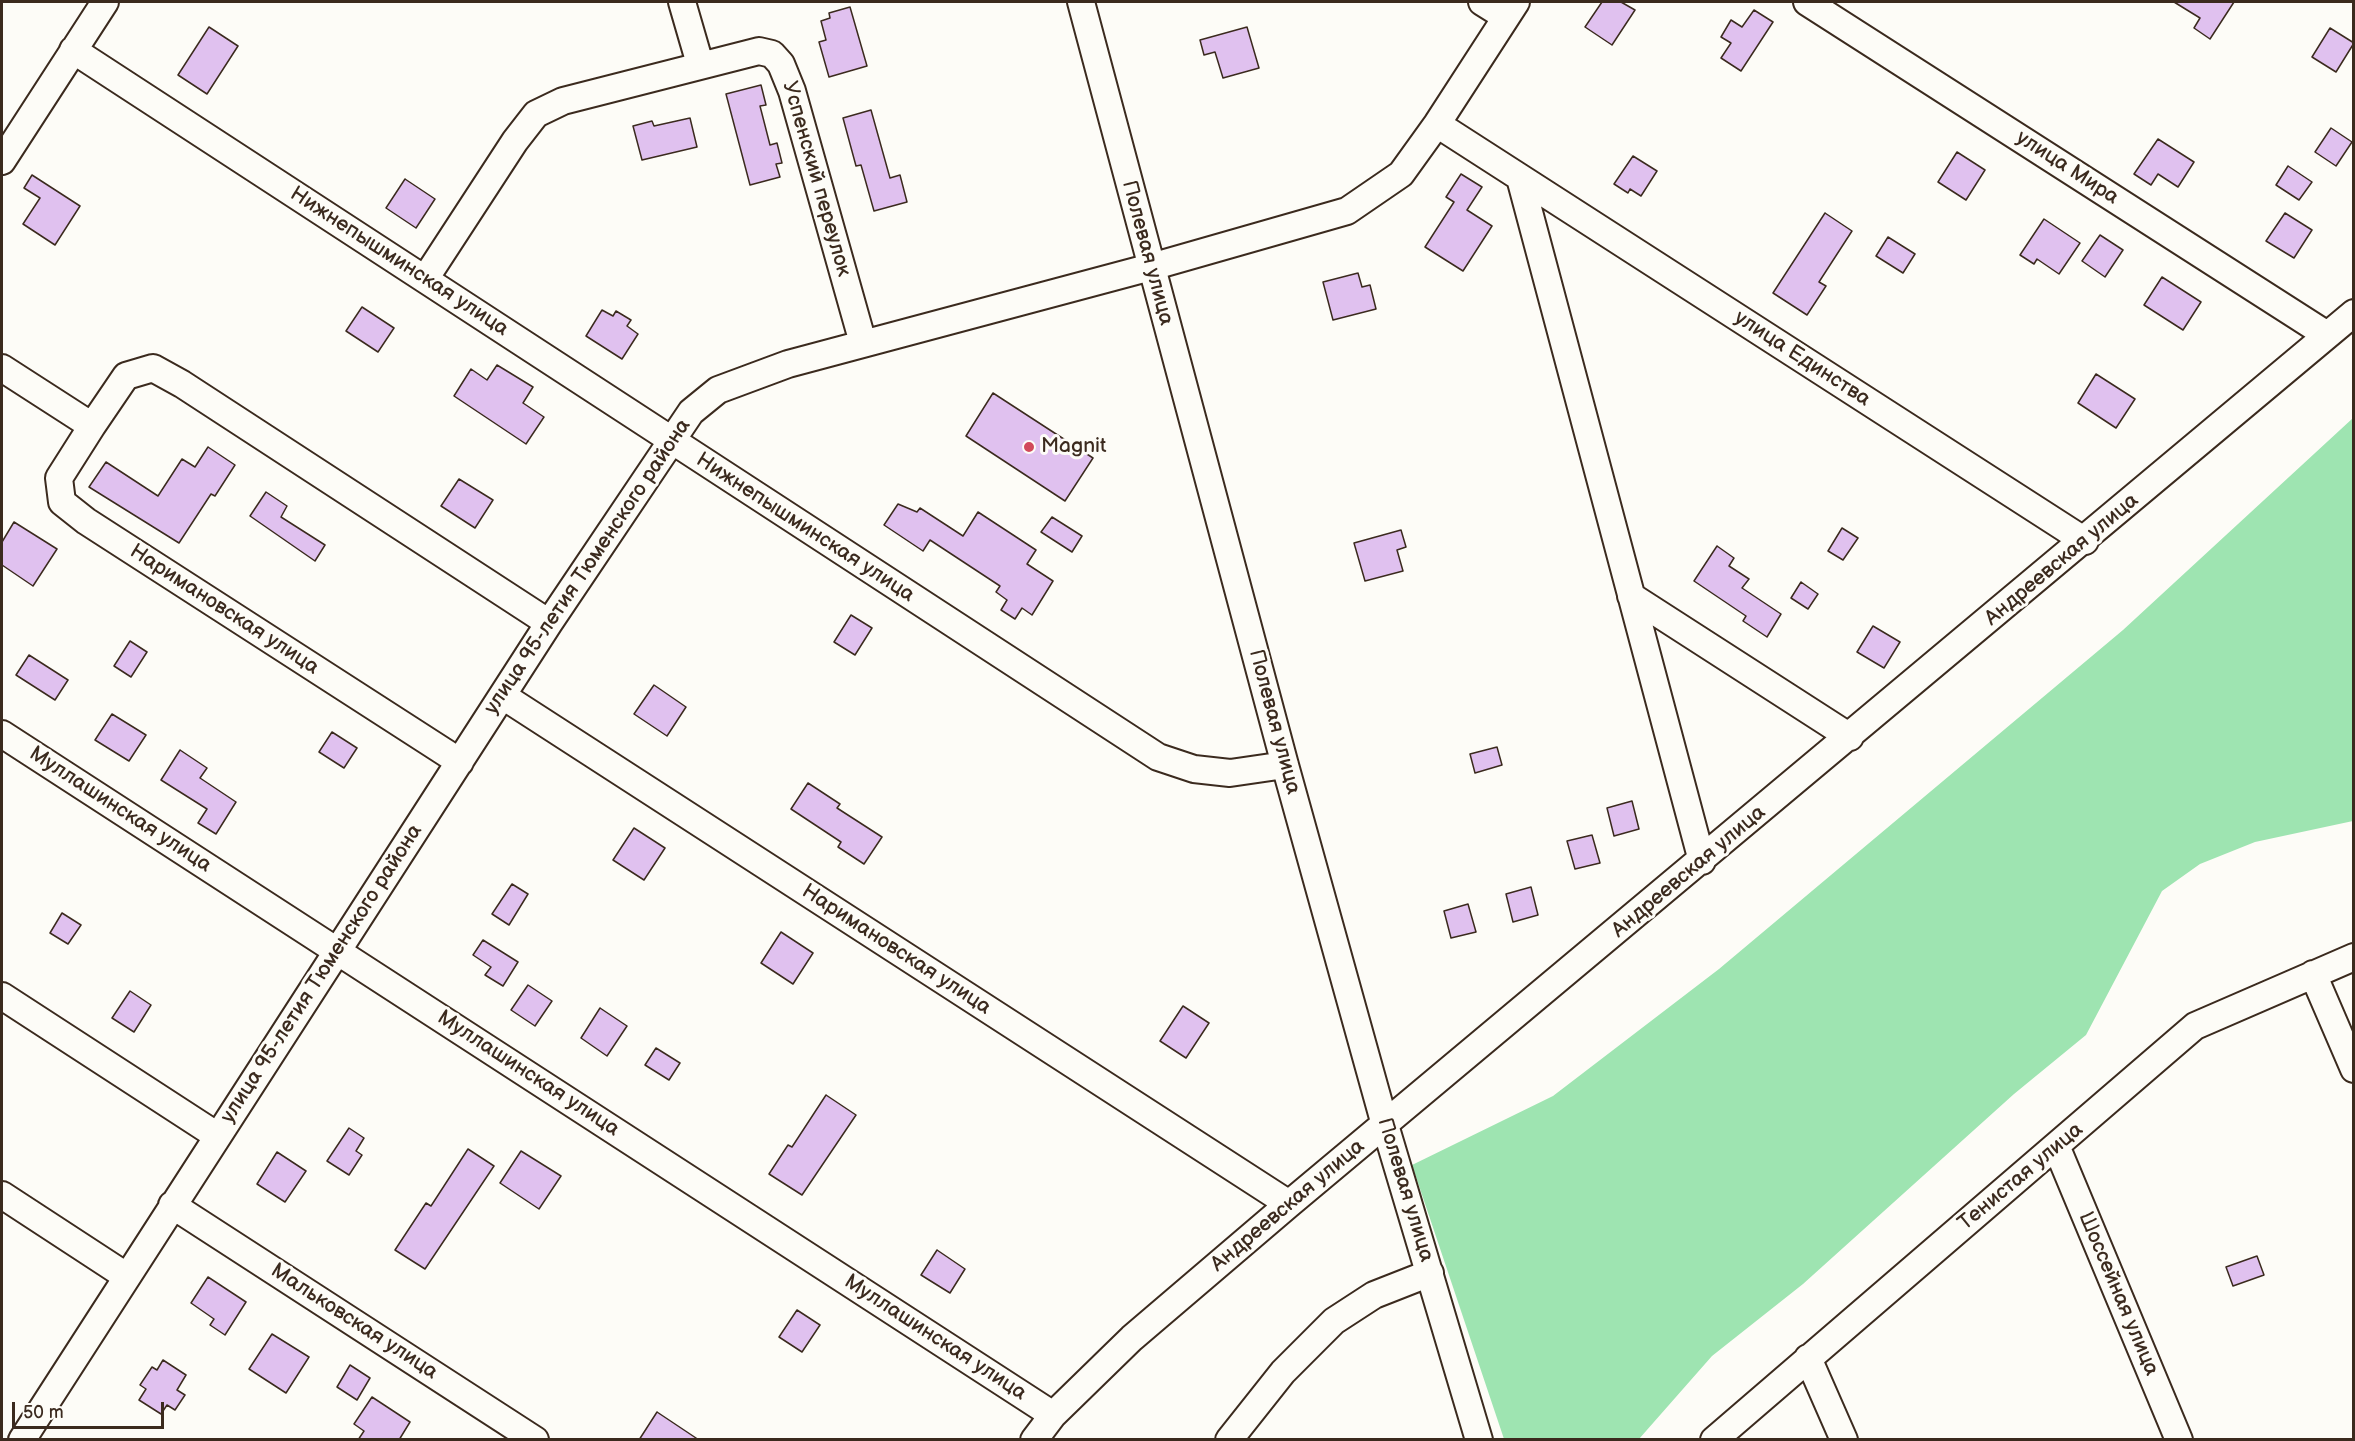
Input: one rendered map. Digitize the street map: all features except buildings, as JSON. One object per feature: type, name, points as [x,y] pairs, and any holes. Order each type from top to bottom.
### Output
[{"type":"street","points":[[2,161],[105,2]]},
{"type":"street","points":[[682,2],[700,64]]},
{"type":"street","name":"Полевая улица","points":[[1080,2],[1285,765],[1386,1125],[1479,1440]]},
{"type":"street","points":[[1482,2],[1511,9]]},
{"type":"street","name":"улица Мира","points":[[1807,2],[2327,335]]},
{"type":"street","name":"улица 95-летия Тюменского района","points":[[22,1440],[172,1204],[549,624],[670,440],[691,412],[718,390],[788,364],[1150,267],[1347,211],[1401,174],[1437,124],[1511,9]]},
{"type":"street","name":"Нижнепышминская улица","points":[[73,50],[1158,757],[1194,769],[1230,772],[1285,765]]},
{"type":"street","name":"Успенский переулок","points":[[425,279],[515,141],[536,114],[563,101],[700,64],[759,51],[772,54],[781,64],[792,91],[863,343]]},
{"type":"street","name":"улица Единства","points":[[1437,124],[2085,541]]},
{"type":"street","points":[[1520,178],[1702,861]]},
{"type":"street","name":"Андреевская улица","points":[[1034,1440],[1053,1415],[1132,1338],[1289,1204],[2354,314]]},
{"type":"street","points":[[2,368],[92,426]]},
{"type":"street","name":"Наримановская улица","points":[[460,762],[86,520],[62,502],[59,478],[92,426],[126,376],[153,368],[182,384],[549,624]]},
{"type":"street","points":[[1631,596],[1850,737]]},
{"type":"street","name":"Наримановская улица","points":[[503,696],[1289,1204]]},
{"type":"street","name":"Муллашинская улица","points":[[2,734],[1053,1415]]},
{"type":"street","name":"Тенистая улица","points":[[1714,1440],[2057,1148],[2196,1026],[2354,957]]},
{"type":"street","points":[[2313,974],[2354,1069]]},
{"type":"street","points":[[2,996],[216,1136]]},
{"type":"street","name":"Шоссейная улица","points":[[2057,1148],[2179,1440]]},
{"type":"street","points":[[2,1195],[126,1276]]},
{"type":"street","name":"Мальковская улица","points":[[172,1204],[535,1440]]},
{"type":"street","points":[[1229,1440],[1283,1372],[1334,1321],[1374,1295],[1430,1273]]},
{"type":"street","points":[[1808,1358],[1844,1440]]},
{"type":"green space","points":[[2353,418],[2353,821],[2255,842],[2200,864],[2162,891],[2086,1035],[2014,1094],[1803,1284],[1712,1356],[1639,1439],[1504,1439],[1412,1165],[1553,1096],[1719,969],[2123,630]]},
{"type":"place","name":"Magnit","points":[[1029,447]]}]
